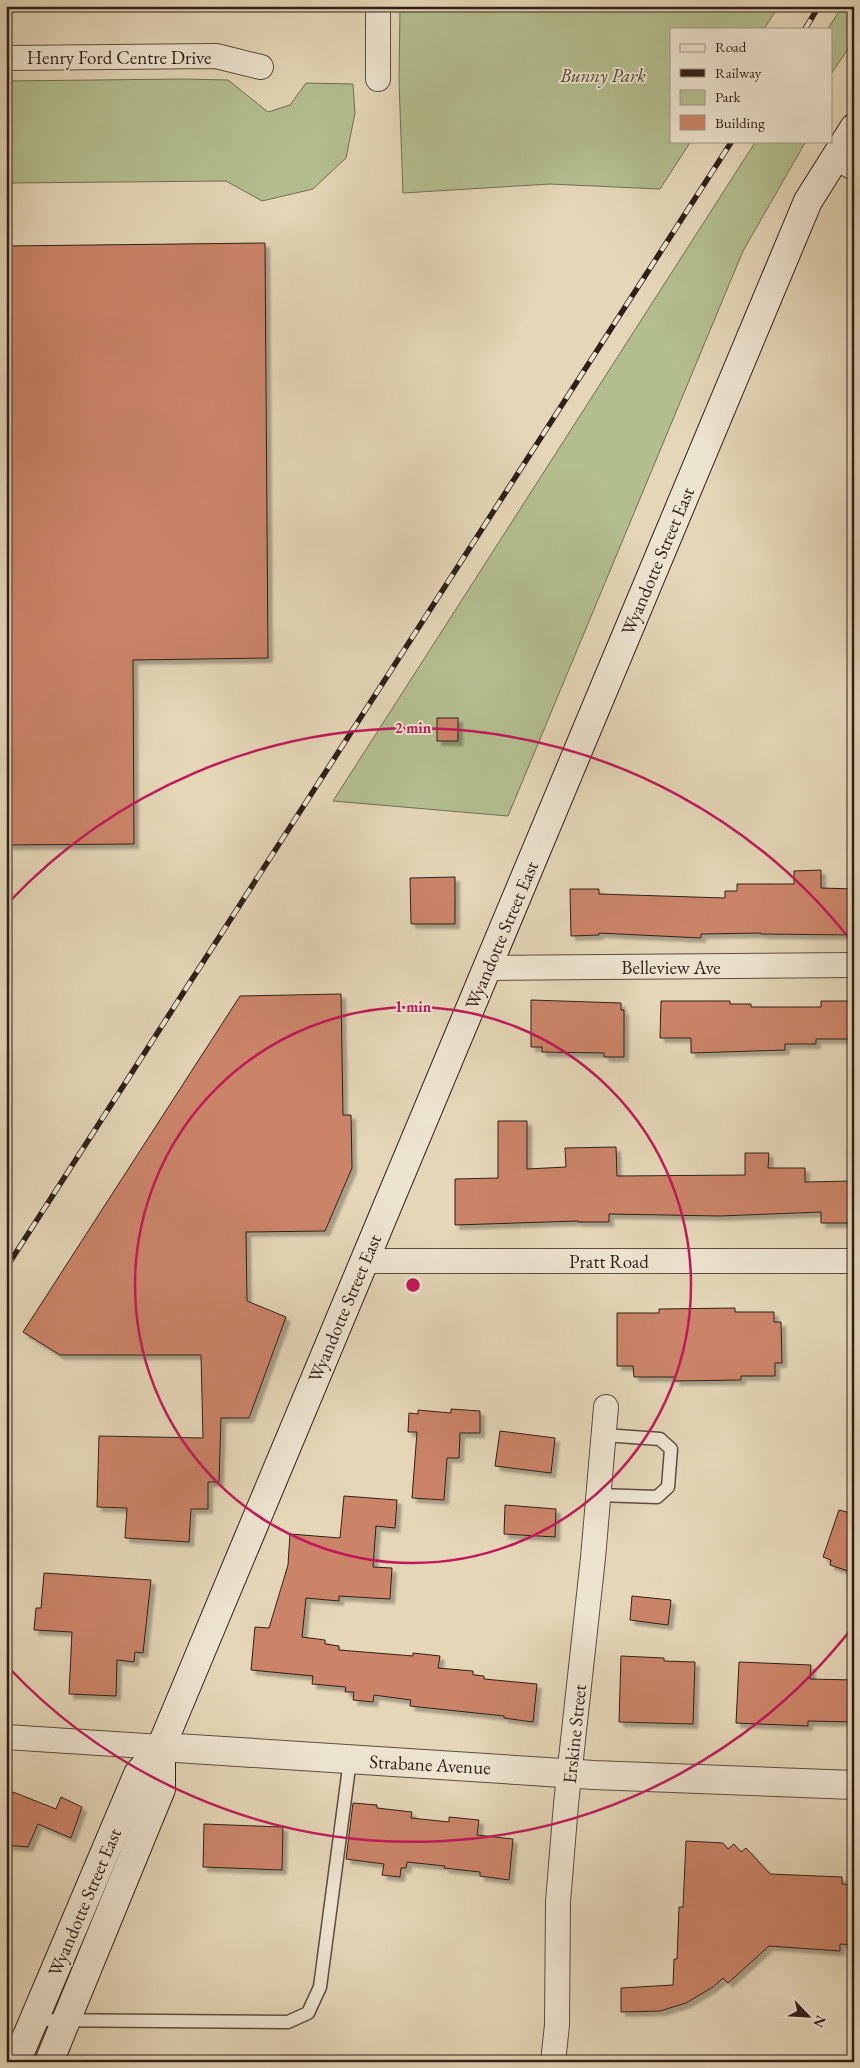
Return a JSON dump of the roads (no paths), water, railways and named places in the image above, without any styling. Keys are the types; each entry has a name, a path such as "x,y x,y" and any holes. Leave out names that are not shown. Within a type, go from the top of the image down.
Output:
{"main road":[{"name":"Wyandotte Street East","path":"16,2062 138,1774 161,1747 808,201 844,163 854,128"},
{"name":"Wyandotte Street East","path":"49,2062 161,1789 161,1747"},
{"name":"Strabane Avenue","path":"161,1747 571,1773 854,1785"}],"street":[{"path":"378,6 378,79"},
{"name":"Henry Ford Centre Drive","path":"6,58 216,56 261,67"},
{"name":"Belleview Ave","path":"488,968 854,965"},
{"name":"Pratt Road","path":"364,1261 854,1261"},
{"name":"Erskine Street","path":"553,2062 557,2025 558,1902 606,1407"},
{"name":"Strabane Avenue","path":"6,1737 161,1747"}],"lane":[{"path":"598,1495 656,1497 668,1487 671,1448 660,1439 604,1435"},
{"path":"34,2020 288,2022 308,2013 320,1987 350,1760"}],"railway":[{"path":"806,28 819,6"},
{"path":"6,1268 731,142"}],"park label":[{"name":"Bunny Park","path":"603,75"}]}
